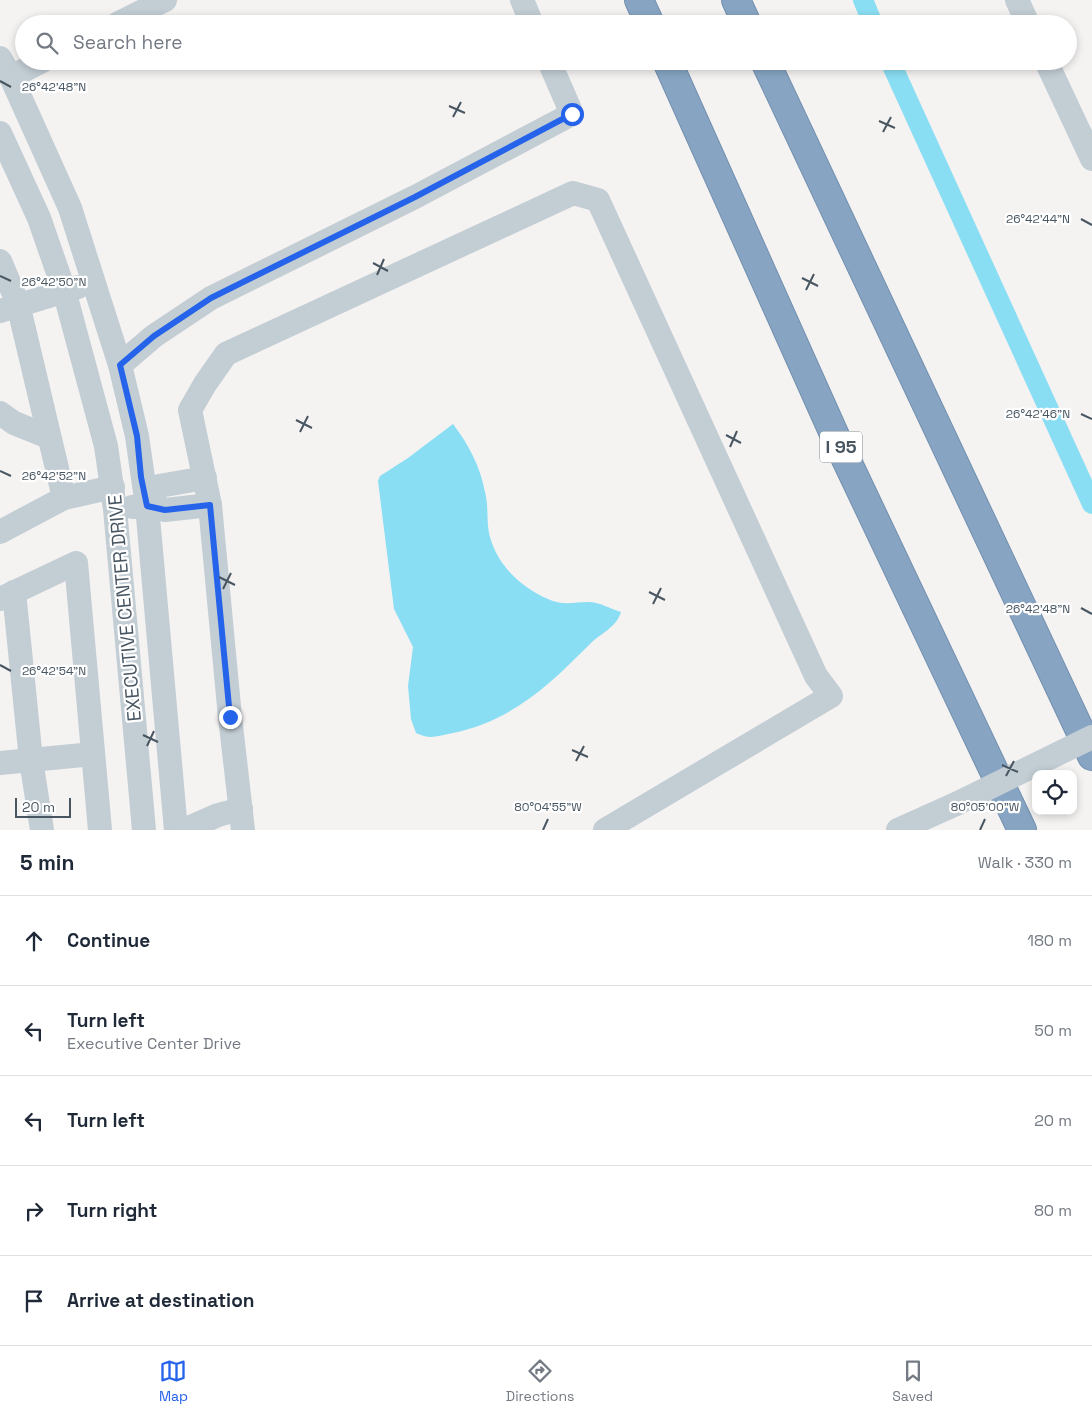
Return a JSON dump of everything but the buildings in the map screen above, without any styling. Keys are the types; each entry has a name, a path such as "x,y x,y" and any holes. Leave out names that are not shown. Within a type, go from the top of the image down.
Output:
{"highway":[{"path":"640,0 646,15"},
{"path":"736,0 743,15"},
{"name":"I 95","path":"671,70 835,436 1022,830"},
{"path":"769,70 1092,756"}],"street":[{"path":"135,15 165,0"},
{"path":"522,0 528,15"},
{"path":"1017,0 1024,15"},
{"name":"EXECUTIVE CENTER DRIVE","path":"5,68 70,208 120,365 137,436 141,477 147,506 176,830"},
{"path":"120,365 154,336 211,298 415,197 572,114 553,70"},
{"path":"1050,70 1092,159"},
{"name":"EXECUTIVE CENTER DRIVE","path":"0,133 39,218 64,290 97,411 114,498 144,830"},
{"path":"184,830 218,815 242,819 230,717 210,505 190,410 204,384 226,354 573,192 598,200 816,676 831,696 604,830"},
{"path":"0,261 9,308 49,437 64,498"},
{"path":"9,308 64,290 94,283"},
{"path":"0,413 14,423 49,437"},
{"path":"147,506 160,486 205,478"},
{"path":"0,532 64,498 114,498 165,510 210,505"},
{"path":"42,830 7,595 76,563 100,830"},
{"path":"898,830 956,804 1092,737"},
{"path":"0,763 93,754"}],"water":[{"path":"453,424 469,448 477,465 486,498 490,537 499,557 512,574 538,594 553,601 563,603 593,602 621,612 619,618 612,626 594,640 559,674 512,710 494,720 474,727 430,737 416,733 411,719 408,686 413,647 394,609 378,481 380,476 408,458"}],"waterway":[{"path":"863,0 869,15"},
{"path":"894,70 1092,504"}],"route":[{"path":"230,717 210,505 165,510 147,506 141,477 137,436 120,365 154,336 211,298 415,197 572,114"}]}
